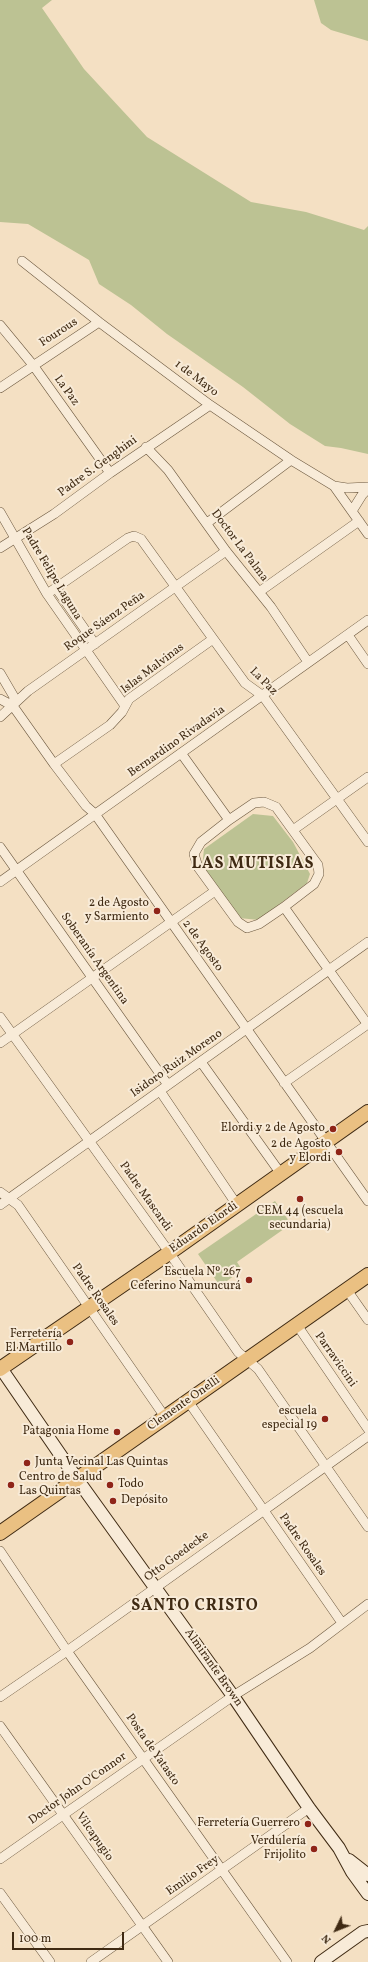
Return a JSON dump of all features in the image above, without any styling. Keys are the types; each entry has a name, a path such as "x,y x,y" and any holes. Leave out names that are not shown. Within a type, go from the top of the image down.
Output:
{"main road":[{"name":"Eduardo Elordi","path":"0,1368 169,1253 368,1112"},
{"name":"Clemente Onelli","path":"0,1533 368,1275"},
{"name":"Almirante Brown","path":"0,1368 77,1479 233,1696 309,1808 342,1852 354,1865 368,1875"},
{"name":"Almirante Brown","path":"342,1852 352,1872 368,1894"},
{"path":"321,1962 366,1929"}],"street":[{"name":"1 de Mayo","path":"22,261 99,322 210,405 292,460 334,486 347,488 368,488"},
{"name":"Fourous","path":"0,388 99,322"},
{"name":"La Paz","path":"0,325 33,365 110,473"},
{"name":"Padre S. Genghini","path":"0,548 54,514 146,447 210,405"},
{"name":"Doctor La Palma","path":"146,447 168,470 226,551 259,592 308,662"},
{"path":"207,523 292,460"},
{"path":"334,486 368,534"},
{"path":"352,511 362,494 368,488"},
{"name":"Padre Felipe Laguna","path":"0,512 47,594 85,651 125,706"},
{"path":"259,592 359,521"},
{"name":"La Paz","path":"56,588 128,538 134,536 141,539 246,683 263,696 338,798 368,842"},
{"name":"Roque Sáenz Peña","path":"0,717 28,691 226,551"},
{"path":"47,594 56,588"},
{"name":"Padre Felipe Laguna","path":"56,588 95,644"},
{"name":"Bernardino Rivadavia","path":"0,882 368,620"},
{"path":"348,635 368,664"},
{"name":"Islas Malvinas","path":"54,764 110,725 129,700 213,639"},
{"name":"2 de Agosto","path":"0,673 14,697 13,706"},
{"name":"2 de Agosto","path":"0,699 13,706 54,764 86,806 95,814 368,1201"},
{"path":"181,753 229,820"},
{"path":"293,830 368,777"},
{"path":"264,802 276,806 293,830 318,865 319,874 314,884 284,907 259,924 247,928 238,922 215,891 198,867 194,854 201,842 229,820 254,804 264,802"},
{"name":"Soberanía Argentina","path":"0,847 168,1085"},
{"path":"0,1043 215,891"},
{"path":"284,907 368,1025 284,1083"},
{"name":"Isidoro Ruiz Moreno","path":"0,1205 89,1140 248,1030 368,942"},
{"name":"Padre Mascardi","path":"0,1017 89,1140 238,1352 258,1369 324,1466 368,1527"},
{"path":"201,1062 281,1174"},
{"path":"160,1091 237,1205"},
{"path":"360,1190 368,1184"},
{"name":"Padre Rosales","path":"0,1192 18,1205 165,1417"},
{"path":"347,1290 368,1320"},
{"name":"Parraviccini","path":"296,1325 368,1429"},
{"name":"Padre Rosales","path":"188,1401 342,1623"},
{"name":"Otto Goedecke","path":"0,1697 67,1651 263,1509 368,1436"},
{"name":"Posta de Yatasto","path":"0,1551 67,1651 221,1871 287,1962"},
{"name":"Doctor John O'Connor","path":"0,1859 62,1814 233,1696 310,1648 368,1604"},
{"name":"Vilcapugio","path":"0,1726 168,1962"},
{"name":"Emilio Frey","path":"91,1962 309,1808"},
{"path":"0,1893 50,1962"}],"green space":[{"path":"0,0 52,0 42,8 84,69 147,137 251,202 306,212 364,230 368,226 368,454 325,446 290,424 243,387 167,334 131,305 99,284 89,260 28,224 0,222"},
{"path":"314,0 368,0 368,41 331,30 321,23"},
{"path":"253,814 273,816 293,842 310,874 307,883 259,920 239,918 202,868 204,849"},
{"path":"275,1201 291,1224 237,1262 242,1270 220,1286 198,1254"}],"place":[{"name":"2 de Agosto y Sarmiento","path":"157,911"},
{"name":"Elordi y 2 de Agosto","path":"333,1129"},
{"name":"2 de Agosto y Elordi","path":"339,1152"},
{"name":"CEM 44 (escuela secundaria)","path":"300,1199"},
{"name":"Escuela Nº 267 Ceferino Namuncurá","path":"249,1280"},
{"name":"Ferretería El Martillo","path":"70,1342"},
{"name":"escuela especial 19","path":"325,1419"},
{"name":"Patagonia Home","path":"117,1432"},
{"name":"Junta Vecinal Las Quintas","path":"27,1463"},
{"name":"Centro de Salud Las Quintas","path":"11,1485"},
{"name":"Todo","path":"110,1485"},
{"name":"Depósito","path":"113,1501"},
{"name":"Ferretería Guerrero","path":"308,1824"},
{"name":"Verdulería Frijolito","path":"314,1849"}],"district":[{"name":"LAS MUTISIAS","path":"253,865"},
{"name":"SANTO CRISTO","path":"195,1607"}]}
